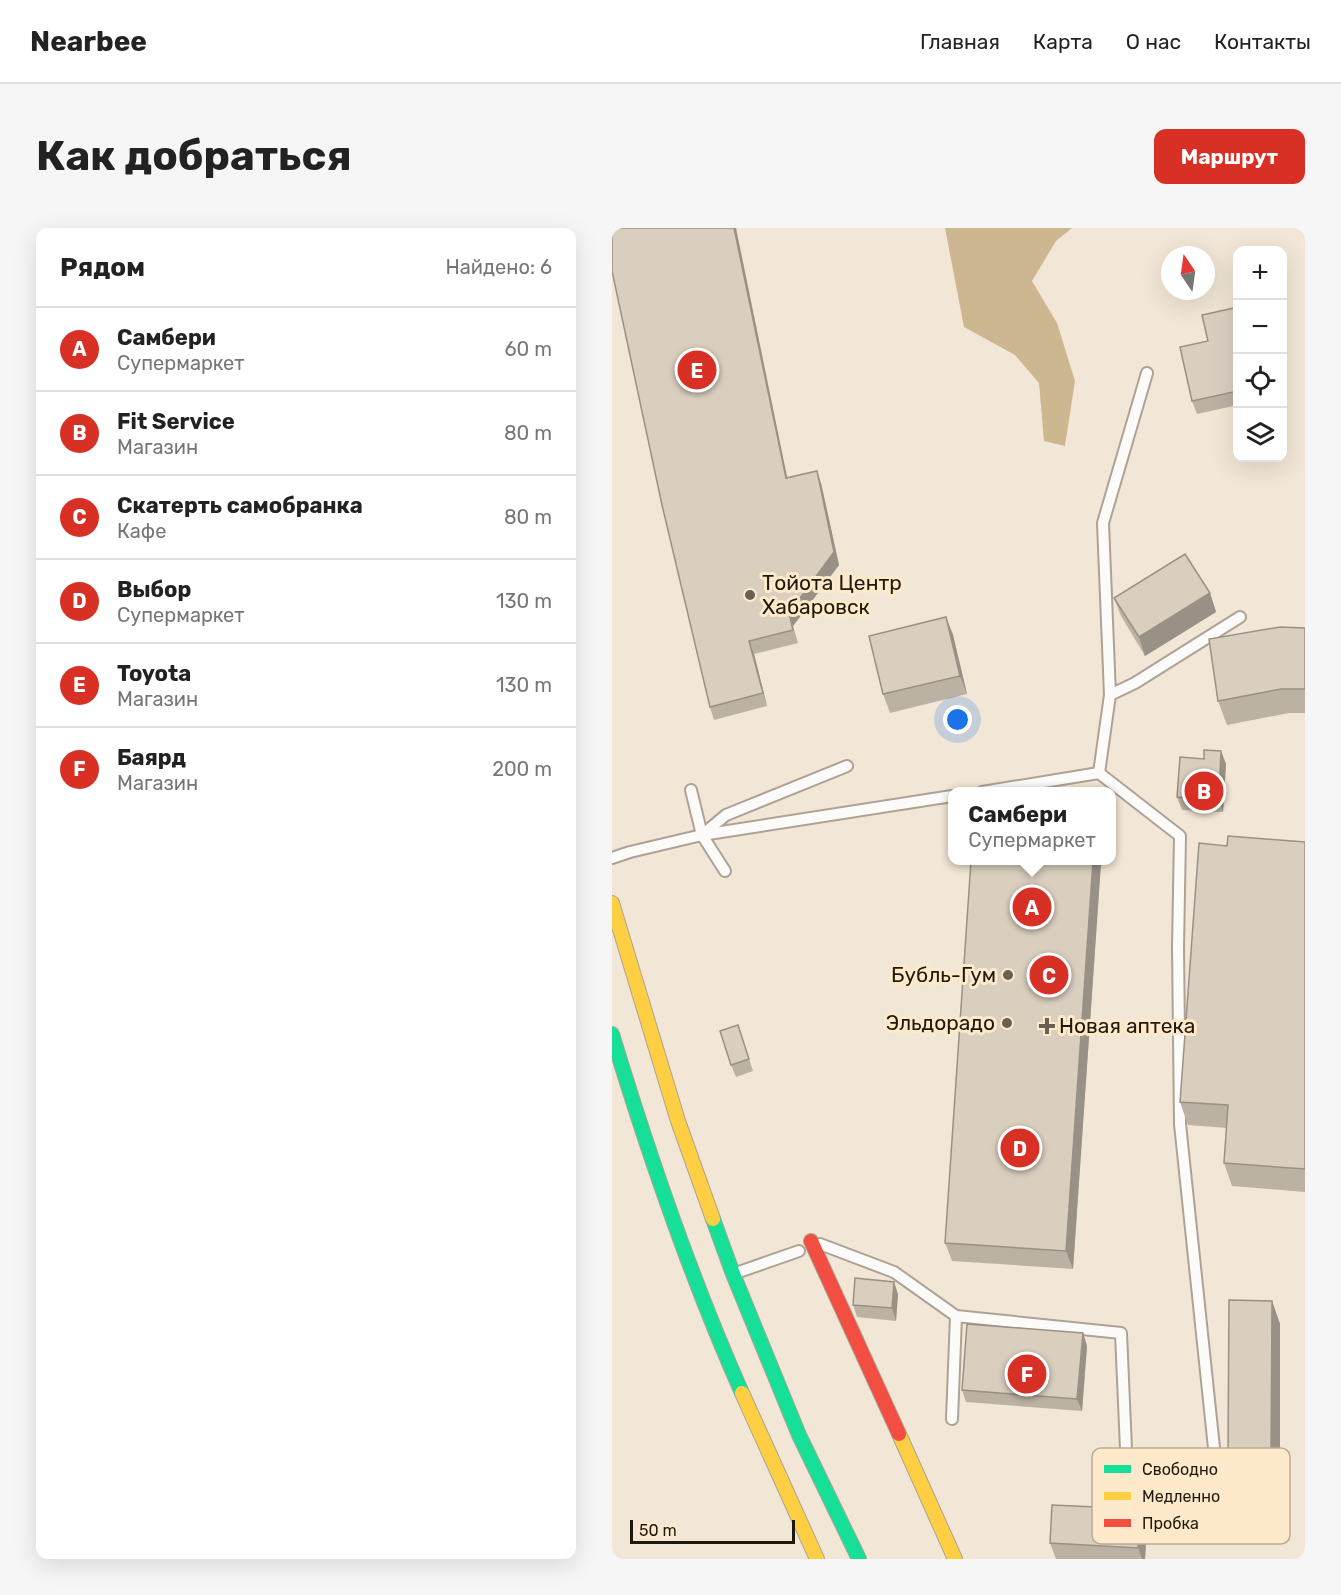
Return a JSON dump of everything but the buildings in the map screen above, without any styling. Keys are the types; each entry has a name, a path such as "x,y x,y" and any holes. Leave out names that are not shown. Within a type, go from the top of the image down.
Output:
{"main road":[{"path":"612,903 678,1121 733,1274 799,1435 859,1559"},
{"path":"612,1034 641,1129 715,1332 817,1559"},
{"path":"812,1241 955,1559"}],"lane":[{"path":"1099,773 1110,695 1103,523 1147,373"},
{"path":"1110,695 1136,683 1240,617"},
{"path":"702,835 726,815 847,766"},
{"path":"1013,787 1099,773 1180,836 1178,947 1180,1124 1214,1448"},
{"path":"691,790 702,835 725,871"},
{"path":"612,858 702,835 948,797"},
{"path":"812,1241 894,1272 956,1316 1121,1333 1126,1448"},
{"path":"733,1274 799,1251"},
{"path":"952,1419 956,1316"}],"shaded area":[{"path":"945,228 1072,228 1056,241 1032,281 1057,323 1075,381 1065,446 1044,441 1039,383 1015,355 964,327"}],"traffic: fast":[{"path":"612,1034 671,1215 742,1393"},
{"path":"713,1219 799,1435 859,1559"}],"traffic: slow":[{"path":"612,903 678,1121 713,1219"},
{"path":"742,1393 817,1559"},
{"path":"899,1434 955,1559"}],"traffic: jam":[{"path":"811,1241 899,1434"}],"place":[{"name":"Toyota","path":"697,370"},
{"name":"Тойота Центр Хабаровск","path":"750,595"},
{"name":"Fit Service","path":"1204,791"},
{"name":"Самбери","path":"1032,907"},
{"name":"Бубль-Гум","path":"1008,975"},
{"name":"Скатерть самобранка","path":"1049,975"},
{"name":"Эльдорадо","path":"1007,1023"},
{"name":"Новая аптека","path":"1047,1026"},
{"name":"Выбор","path":"1020,1148"},
{"name":"Баярд","path":"1027,1374"}]}
